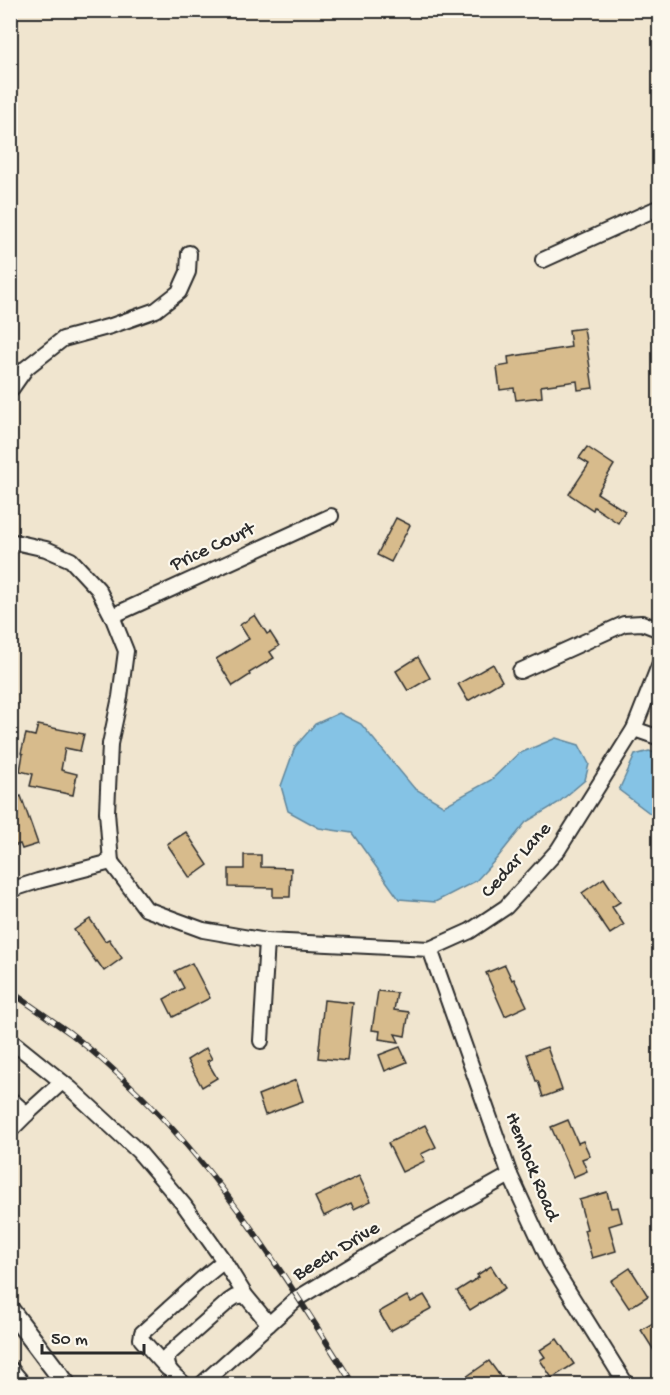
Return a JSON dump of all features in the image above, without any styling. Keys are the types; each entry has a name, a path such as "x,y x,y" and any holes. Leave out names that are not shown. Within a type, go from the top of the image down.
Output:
{"main road":[{"path":"10,1310 66,1384"},
{"path":"10,1371 21,1384"}],"street":[{"path":"543,260 660,207"},
{"path":"10,391 26,368 63,339 111,326 156,310 179,292 188,272 189,253"},
{"name":"Price Court","path":"112,616 331,516"},
{"path":"10,541 46,549 71,560 98,589 126,651 120,697 110,744 107,812 111,862 10,890"},
{"path":"520,671 624,624 642,623 660,630"},
{"name":"Cedar Lane","path":"111,862 146,909 203,930 267,941 430,949 470,931 506,908 558,850 634,729 660,663"},
{"path":"634,729 660,738"},
{"path":"261,1041 267,941"},
{"name":"Hemlock Road","path":"430,949 510,1175 550,1262 625,1384"},
{"path":"10,1040 62,1082 138,1151 184,1205 244,1295 269,1324"},
{"path":"10,1131 62,1082"},
{"path":"10,1099 27,1114"},
{"name":"Beech Drive","path":"202,1384 298,1298 402,1235 510,1175"},
{"path":"184,1384 141,1339 142,1333 224,1262"},
{"path":"167,1368 168,1355 229,1301 244,1295"}],"water":[{"path":"339,713 361,724 414,788 444,806 491,780 518,754 556,738 579,745 589,764 585,780 558,803 526,822 476,881 435,902 399,899 352,833 319,828 288,811 281,786 295,747 315,724"},
{"path":"649,751 659,754 659,820 619,790 635,755"}],"building":[{"path":"584,328 593,388 578,390 577,381 541,386 542,397 516,400 514,388 500,390 497,367 509,365 508,357 571,347 569,330"},
{"path":"587,447 614,465 597,493 625,511 618,523 569,494 589,464 579,458"},
{"path":"396,518 410,525 391,562 377,555"},
{"path":"255,615 267,634 270,632 279,646 270,652 274,658 233,686 216,659 249,639 240,625"},
{"path":"418,657 430,678 408,691 396,671"},
{"path":"493,664 502,681 468,701 458,684"},
{"path":"38,725 84,734 80,751 65,748 61,770 77,774 73,795 30,786 33,774 20,771 23,754 21,753 26,734 35,736"},
{"path":"21,796 38,844 22,849 20,844 10,847 10,800"},
{"path":"186,832 208,865 190,878 167,844"},
{"path":"244,855 261,855 261,867 291,868 290,897 273,897 273,888 229,887 229,869 244,869"},
{"path":"604,878 620,902 612,907 624,925 610,934 582,893"},
{"path":"90,919 105,941 109,939 122,958 104,971 74,930"},
{"path":"192,963 210,998 173,1017 164,999 184,988 175,971"},
{"path":"505,965 527,1006 505,1016 486,973"},
{"path":"378,991 397,993 394,1010 409,1012 405,1036 395,1034 399,1042 379,1039 380,1031 372,1030"},
{"path":"324,1000 353,1003 347,1061 318,1058"},
{"path":"400,1047 407,1062 385,1071 379,1055"},
{"path":"547,1047 562,1090 543,1097 527,1054"},
{"path":"206,1048 212,1059 207,1061 217,1078 202,1087 187,1060"},
{"path":"296,1080 303,1101 265,1115 258,1095"},
{"path":"568,1120 578,1143 583,1141 590,1156 582,1159 587,1171 573,1177 551,1127"},
{"path":"425,1125 436,1147 421,1154 425,1161 402,1172 388,1143"},
{"path":"359,1176 371,1201 354,1209 351,1203 324,1216 315,1197"},
{"path":"607,1192 611,1208 618,1207 622,1222 609,1226 616,1251 592,1258 579,1200"},
{"path":"491,1266 505,1288 470,1310 457,1291"},
{"path":"630,1268 648,1296 629,1308 611,1281"},
{"path":"424,1295 432,1308 390,1331 379,1312 407,1296 411,1302"},
{"path":"660,1319 660,1360 641,1330"},
{"path":"557,1339 574,1364 552,1378 540,1360 545,1357 540,1350"},
{"path":"489,1361 503,1380 496,1384 456,1384"}],"railway":[{"path":"10,991 70,1033 110,1066 178,1135 206,1168 258,1238 353,1384"}]}
